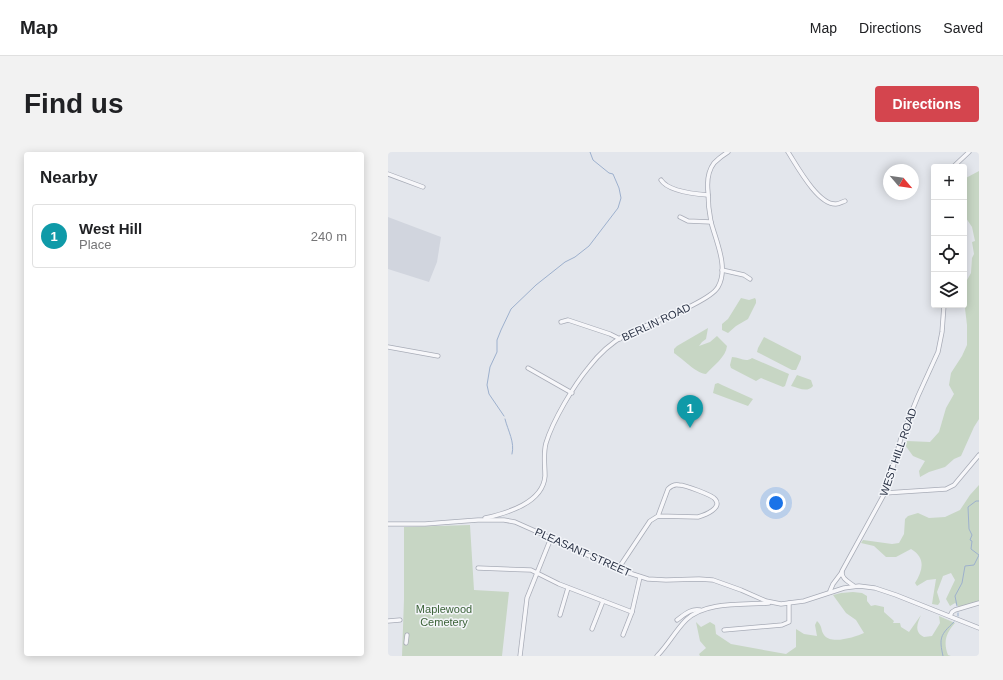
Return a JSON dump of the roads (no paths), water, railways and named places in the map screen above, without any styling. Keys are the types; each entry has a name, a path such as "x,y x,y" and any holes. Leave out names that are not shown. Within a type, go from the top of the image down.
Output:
{"street":[{"name":"BERLIN ROAD","path":"478,520 520,506 532,499 539,491 544,480 544,457 547,442 555,422 585,372 597,357 620,339 690,306 713,292 719,286 722,270 719,250 711,222 708,180 715,162 728,152"},
{"path":"788,152 820,197 835,204 845,201"},
{"path":"956,164 969,152"},
{"path":"388,174 423,187"},
{"path":"661,180 665,184 681,190 695,194 708,195"},
{"path":"680,216 688,221 711,222"},
{"path":"722,270 744,275 750,279"},
{"name":"WEST HILL ROAD","path":"830,592 833,584 842,571 885,493 901,438 938,352 942,332 944,308"},
{"path":"561,322 568,320 610,334 620,339"},
{"path":"388,347 438,356"},
{"path":"528,368 572,393"},
{"path":"885,493 946,489 954,484 979,455"},
{"path":"618,569 650,521 658,516 698,517 708,514 717,504 712,497 688,487 674,485 668,489 658,516"},
{"name":"PLEASANT STREET","path":"388,524 433,524 478,520 515,522 618,569 640,577 666,580 705,579 727,584 773,603 804,601 830,592 855,586 874,588 979,628"},
{"path":"520,656 527,598 551,538"},
{"path":"478,568 526,569 568,588 632,612"},
{"path":"842,571 844,578 855,586"},
{"path":"623,635 632,612 640,577"},
{"path":"560,615 568,588"},
{"path":"750,604 752,595"},
{"path":"592,629 603,601"},
{"path":"657,656 666,648 687,620 700,611 715,607 773,603"},
{"path":"724,630 782,625 789,622 789,603"},
{"path":"950,616 955,610 979,603"},
{"path":"677,620 695,609 700,611"},
{"path":"388,621 400,620"},
{"path":"406,643 407,636"}],"waterway":[{"path":"504,416 489,394 487,385 490,367 497,352 497,340 511,309 536,285 565,262 575,257 589,246 618,208 621,198 619,188 613,174 609,173 593,160 590,152"},
{"path":"505,419 513,445 512,454"},
{"path":"957,606 955,596 962,583 965,566 974,565 979,555 971,549 972,541 970,540 972,535 969,529 968,507 976,501 979,501"},
{"path":"943,656 941,645 942,637 946,630 954,622"}],"place":[{"name":"West Hill","path":"690,428"}],"park label":[{"name":"Maplewood Cemetery","path":"444,615"}]}
